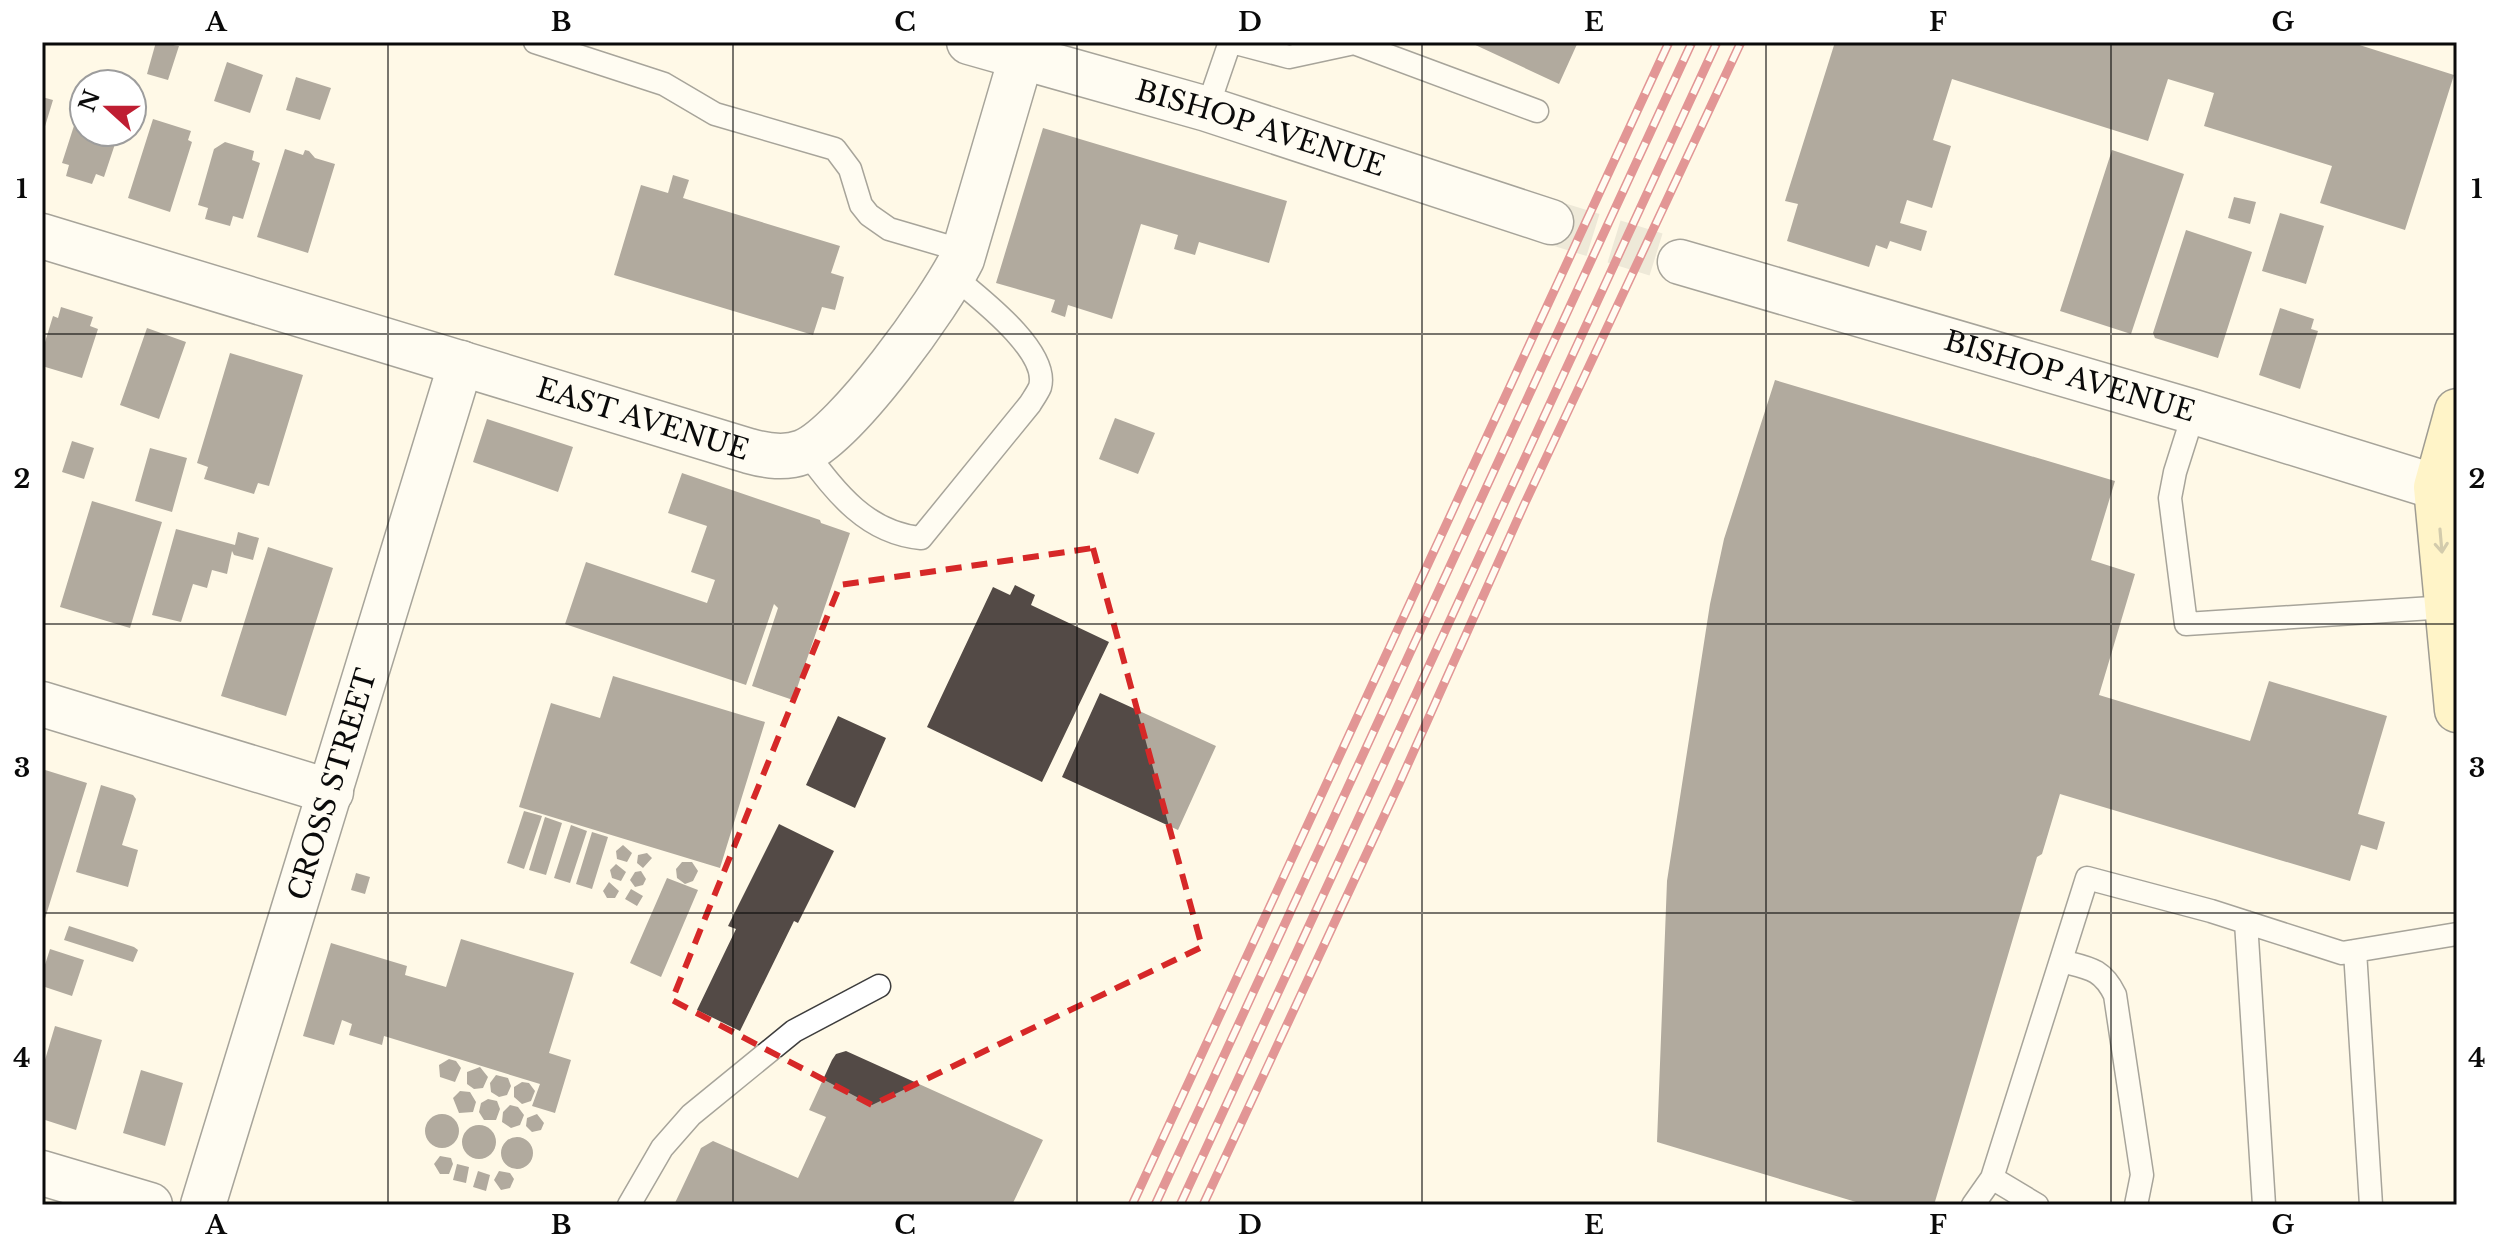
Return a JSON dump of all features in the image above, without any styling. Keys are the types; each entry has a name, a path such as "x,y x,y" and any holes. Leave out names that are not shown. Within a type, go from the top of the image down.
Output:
{"main road":[{"path":"2457,411 2446,491 2447,607 2457,710"}],"street":[{"name":"BISHOP AVENUE","path":"969,42 1207,109 1551,222"},
{"path":"805,451 843,420 898,356 959,264 1021,58"},
{"name":"EAST AVENUE","path":"42,236 749,451 778,456 805,451"},
{"name":"BISHOP AVENUE","path":"1680,262 2194,412 2446,491"},
{"name":"CROSS STREET","path":"203,1205 461,363"},
{"path":"42,704 331,792"},
{"path":"42,1173 150,1205"}],"lane":[{"path":"535,42 664,84 715,114 835,149 850,169 861,205 869,215 889,229 959,264 1027,343 1038,369 1041,386 1030,404 921,538 899,536 840,498 805,451"},
{"path":"1207,109 1231,42 1289,57 1354,43 1537,111"},
{"path":"2194,412 2170,498 2186,624 2447,607"},
{"path":"1973,1205 1992,1178 2087,878 2246,922 2342,953 2457,934"},
{"path":"2246,922 2264,1205"},
{"path":"2355,951 2371,1205"},
{"path":"2061,961 2094,970 2107,979 2115,995 2142,1175 2136,1205"},
{"path":"629,1205 662,1148 691,1115 794,1031 879,986"},
{"path":"1992,1178 2037,1205"}],"highlighted area":[{"path":"1093,548 1202,947 872,1105 672,1000 840,585"}],"building":[{"path":"156,42 179,46 168,80 148,74"},
{"path":"1469,42 1578,42 1559,84"},
{"path":"1835,42 2350,42 2454,75 2405,230 2320,203 2332,166 2204,126 2214,93 2168,79 2148,141 1952,79 1933,140 1951,146 1932,208 1907,200 1900,223 1927,231 1921,251 1890,241 1887,249 1876,245 1869,267 1787,241 1798,204 1785,201"},
{"path":"227,62 263,75 250,113 214,101"},
{"path":"296,77 331,88 320,120 286,110"},
{"path":"42,97 53,100 43,133 42,133"},
{"path":"153,119 191,131 188,140 192,142 170,212 128,198 144,148 148,148"},
{"path":"1043,128 1287,201 1269,263 1199,242 1195,255 1174,249 1178,235 1141,224 1112,319 1068,305 1065,317 1051,312 1055,300 996,283"},
{"path":"225,142 254,151 252,160 260,163 243,219 233,216 230,226 205,219 208,208 198,205 214,149"},
{"path":"68,144 68,148 114,148 104,177 96,174 92,184 66,176 69,165 62,163"},
{"path":"285,149 303,155 305,150 309,151 315,158 335,164 308,253 257,237"},
{"path":"2112,150 2184,174 2131,334 2060,311"},
{"path":"673,175 689,180 683,198 840,246 831,273 844,277 835,310 822,307 813,335 614,275 641,185 668,193"},
{"path":"2234,197 2256,202 2250,224 2228,218"},
{"path":"2280,213 2324,226 2306,284 2262,271"},
{"path":"2186,230 2252,252 2218,358 2155,338 2153,333"},
{"path":"61,307 93,317 90,326 98,329 82,378 42,366 42,352 53,316 58,318"},
{"path":"2280,308 2314,319 2311,329 2318,331 2300,389 2259,375"},
{"path":"147,328 186,342 159,419 120,405"},
{"path":"230,353 303,375 269,486 258,483 254,494 204,479 208,467 197,463"},
{"path":"1775,380 2115,481 2091,560 2135,574 2099,695 2250,741 2269,681 2387,716 2358,814 2385,822 2377,850 2361,845 2350,881 2060,794 2042,854 2037,857 1934,1205 1866,1205 1657,1142 1667,881 1710,604 1724,539"},
{"path":"1115,418 1155,433 1138,474 1099,459"},
{"path":"487,419 573,447 558,492 473,462"},
{"path":"72,441 94,448 84,479 62,472"},
{"path":"150,448 187,458 172,512 135,501"},
{"path":"682,473 850,533 793,700 752,686 778,608 774,604 746,685 565,624 586,562 707,603 715,580 691,572 707,526 668,513"},
{"path":"92,501 162,522 130,628 60,607"},
{"path":"176,529 235,545 238,532 259,538 253,560 234,555 232,551 227,574 212,570 207,588 193,584 181,622 152,615"},
{"path":"268,547 333,568 286,716 221,696"},
{"path":"1015,585 1035,595 1031,605 1109,642 1042,782 927,727 993,587 1010,595"},
{"path":"613,676 765,722 720,868 519,807 551,703 600,718"},
{"path":"1100,693 1216,746 1178,830 1062,777"},
{"path":"838,716 886,738 855,808 806,785"},
{"path":"42,769 87,783 43,925 42,925"},
{"path":"101,785 133,795 136,799 122,845 138,850 128,887 76,872"},
{"path":"524,811 542,816 524,869 507,863"},
{"path":"545,817 562,823 546,875 529,870"},
{"path":"779,824 834,851 798,923 794,921 740,1031 697,1010 736,929 728,926"},
{"path":"571,825 587,831 570,883 554,878"},
{"path":"592,832 608,837 592,889 576,884"},
{"path":"623,845 632,853 627,862 617,859 616,851"},
{"path":"647,853 652,858 643,868 637,863 638,855"},
{"path":"682,862 692,862 698,871 693,881 685,884 677,878 676,869"},
{"path":"616,864 626,872 621,881 612,878 610,870"},
{"path":"641,871 646,879 643,885 635,887 630,880 635,872"},
{"path":"356,873 370,877 365,894 351,890"},
{"path":"667,878 698,890 661,977 630,963"},
{"path":"609,882 619,891 615,898 607,898 603,891"},
{"path":"631,889 643,896 637,906 625,899"},
{"path":"69,926 134,947 138,950 133,962 64,940"},
{"path":"461,939 574,973 549,1053 571,1060 555,1113 532,1106 540,1084 384,1036 382,1045 349,1035 352,1024 342,1020 334,1045 303,1036 331,943 407,966 405,975 446,987"},
{"path":"50,949 84,960 72,996 42,986 42,974"},
{"path":"55,1026 102,1040 76,1130 42,1119 42,1070"},
{"path":"846,1051 1043,1140 1012,1205 674,1205 701,1148 713,1141 798,1178 826,1117 809,1110 832,1060 836,1054"},
{"path":"449,1059 456,1061 461,1068 455,1082 440,1077 439,1065"},
{"path":"480,1067 488,1077 483,1088 474,1089 467,1084 467,1072"},
{"path":"141,1070 183,1083 165,1146 123,1133"},
{"path":"496,1075 508,1078 511,1086 507,1095 499,1097 491,1092 490,1083"},
{"path":"522,1082 529,1083 535,1091 531,1101 522,1104 514,1097 514,1087"},
{"path":"460,1091 470,1092 476,1102 473,1112 459,1113 453,1098"},
{"path":"488,1099 497,1101 500,1109 496,1120 484,1120 479,1112 481,1103"},
{"path":"510,1105 518,1107 524,1115 520,1125 511,1128 502,1122 503,1112"},
{"path":"442,1114 454,1119 459,1131 454,1143 442,1148 430,1143 425,1131 430,1119"},
{"path":"537,1114 544,1123 541,1130 532,1132 526,1126 527,1118"},
{"path":"479,1125 491,1130 496,1142 491,1154 479,1159 467,1154 462,1142 467,1130"},
{"path":"517,1137 529,1141 533,1153 529,1165 517,1169 505,1165 501,1153 505,1141"},
{"path":"440,1156 451,1158 453,1164 449,1174 440,1174 434,1164"},
{"path":"457,1164 469,1167 466,1183 453,1180"},
{"path":"478,1171 490,1175 486,1191 473,1187"},
{"path":"499,1171 510,1173 514,1179 510,1188 501,1190 494,1180"}],"tunnel":[{"path":"1551,222 1680,262"}],"railway":[{"path":"1132,1205 1669,42"},
{"path":"1155,1205 1692,42"},
{"path":"1180,1205 1717,42"},
{"path":"1203,1205 1399,784 1524,505 1741,42"}]}
